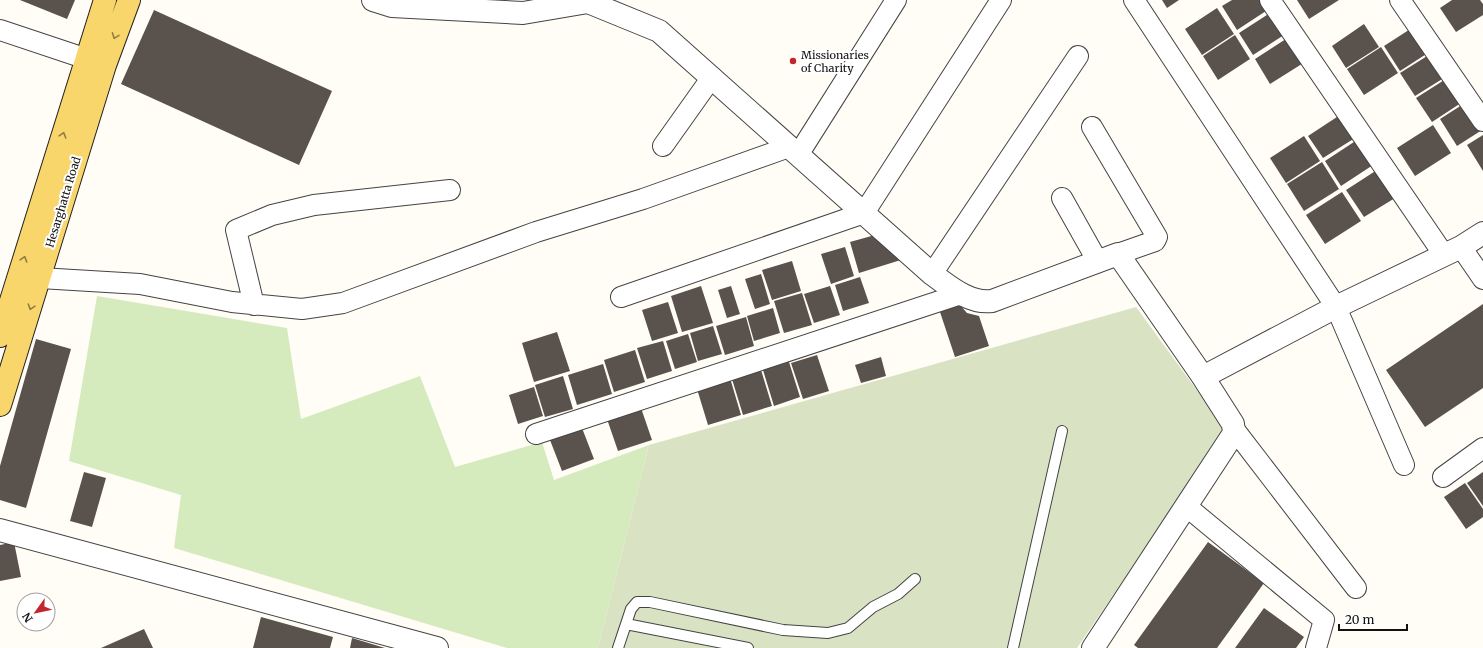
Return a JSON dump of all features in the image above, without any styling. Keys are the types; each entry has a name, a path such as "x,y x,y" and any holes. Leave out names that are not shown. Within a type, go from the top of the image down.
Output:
{"main road":[{"name":"Hesarghatta Road","path":"0,405 7,328 105,0"},
{"name":"Hesarghatta Road","path":"7,328 40,278 105,65 129,0"}],"street":[{"path":"373,0 392,6 523,13 588,2 659,31 932,274 961,294 978,301 992,301 1155,241 1157,238 1092,127"},
{"path":"40,278 140,284 254,304 302,309 343,303 536,232 794,151 896,0"},
{"path":"621,297 864,213 1001,0"},
{"path":"1134,0 1336,307 1404,465"},
{"path":"1270,0 1452,251 1483,279"},
{"path":"1400,0 1483,120"},
{"path":"0,30 87,59"},
{"path":"932,274 1078,56"},
{"path":"663,146 712,78"},
{"path":"254,304 236,230 272,215 314,205 450,190"},
{"path":"1062,198 1202,377 1234,428 1356,588"},
{"path":"1202,377 1336,307 1452,251 1483,233"},
{"path":"536,434 961,294"},
{"path":"1095,647 1234,433 1234,428"},
{"path":"1442,477 1483,448"},
{"path":"1186,506 1324,620 1316,648"},
{"path":"0,530 437,648"}],"lane":[{"path":"1013,648 1062,431"},
{"path":"618,648 631,609 637,602 650,602 783,630 828,633 848,628 873,607 898,594 916,579"},
{"path":"626,624 748,648"}],"green space":[{"path":"97,296 287,328 301,419 420,376 455,467 542,442 554,480 649,445 598,648 507,648 174,548 181,495 69,461"},
{"path":"1136,307 1226,430 1077,648 598,648 649,445"}],"building":[{"path":"20,0 75,0 67,19"},
{"path":"1162,0 1179,0 1167,8"},
{"path":"1232,0 1259,0 1266,11 1237,30 1222,6"},
{"path":"1297,0 1339,0 1309,19"},
{"path":"1452,0 1480,0 1483,4 1483,15 1456,32 1440,8"},
{"path":"1217,8 1234,34 1202,55 1185,29"},
{"path":"154,10 332,91 299,165 121,84"},
{"path":"1270,13 1284,35 1253,55 1239,33"},
{"path":"1364,24 1379,47 1346,68 1332,46"},
{"path":"1415,26 1431,51 1400,71 1384,46"},
{"path":"1235,35 1250,59 1218,80 1203,56"},
{"path":"1289,37 1305,62 1270,84 1255,59"},
{"path":"1381,47 1398,73 1364,95 1347,69"},
{"path":"1432,53 1447,76 1415,96 1400,73"},
{"path":"1449,77 1464,101 1432,122 1416,98"},
{"path":"1465,103 1482,130 1457,146 1440,119"},
{"path":"1340,115 1355,138 1323,158 1308,136"},
{"path":"1433,125 1451,153 1415,176 1397,148"},
{"path":"1483,135 1483,171 1467,145"},
{"path":"1304,136 1320,161 1286,183 1270,158"},
{"path":"1357,140 1373,165 1341,186 1325,161"},
{"path":"1322,162 1339,189 1304,211 1287,184"},
{"path":"1377,170 1395,198 1364,217 1346,190"},
{"path":"1342,192 1361,221 1325,244 1306,215"},
{"path":"875,235 904,259 859,273 850,242"},
{"path":"845,247 854,276 831,284 821,254"},
{"path":"792,261 801,291 772,300 762,270"},
{"path":"761,274 770,304 755,309 745,279"},
{"path":"860,277 869,303 843,311 835,285"},
{"path":"701,286 713,323 682,332 671,296"},
{"path":"731,286 740,314 727,318 718,290"},
{"path":"830,286 840,315 814,323 804,294"},
{"path":"802,293 812,325 784,333 774,301"},
{"path":"668,302 678,333 652,341 642,310"},
{"path":"1483,304 1483,388 1425,427 1386,370"},
{"path":"960,305 967,313 979,316 989,346 955,357 940,312"},
{"path":"773,308 780,333 754,341 747,316"},
{"path":"746,317 754,346 725,355 716,326"},
{"path":"713,326 722,354 698,361 690,333"},
{"path":"557,332 570,371 534,382 522,343"},
{"path":"688,334 697,362 675,369 666,341"},
{"path":"36,339 71,349 26,508 0,500 0,466"},
{"path":"663,341 672,371 647,379 637,348"},
{"path":"635,350 645,382 614,392 604,360"},
{"path":"817,355 829,391 803,399 791,363"},
{"path":"881,357 886,376 861,383 855,365"},
{"path":"789,362 800,397 774,406 763,370"},
{"path":"603,364 612,394 577,405 568,375"},
{"path":"761,370 772,406 743,415 732,379"},
{"path":"563,376 573,409 545,417 535,385"},
{"path":"730,378 741,415 708,425 697,389"},
{"path":"534,387 543,416 518,424 509,395"},
{"path":"641,408 652,440 618,451 607,419"},
{"path":"582,428 594,459 562,471 550,440"},
{"path":"84,472 106,478 92,527 70,521"},
{"path":"1483,472 1483,506 1467,483"},
{"path":"1465,483 1483,509 1483,517 1466,529 1444,497"},
{"path":"14,542 21,577 0,581 0,545"},
{"path":"1208,542 1264,583 1217,648 1138,648 1134,645"},
{"path":"1264,608 1304,637 1296,648 1235,648"},
{"path":"261,617 333,637 330,648 253,648"},
{"path":"144,629 153,648 101,648"},
{"path":"352,638 385,648 350,648"}],"place":[{"name":"Missionaries of Charity","path":"793,61"}]}
